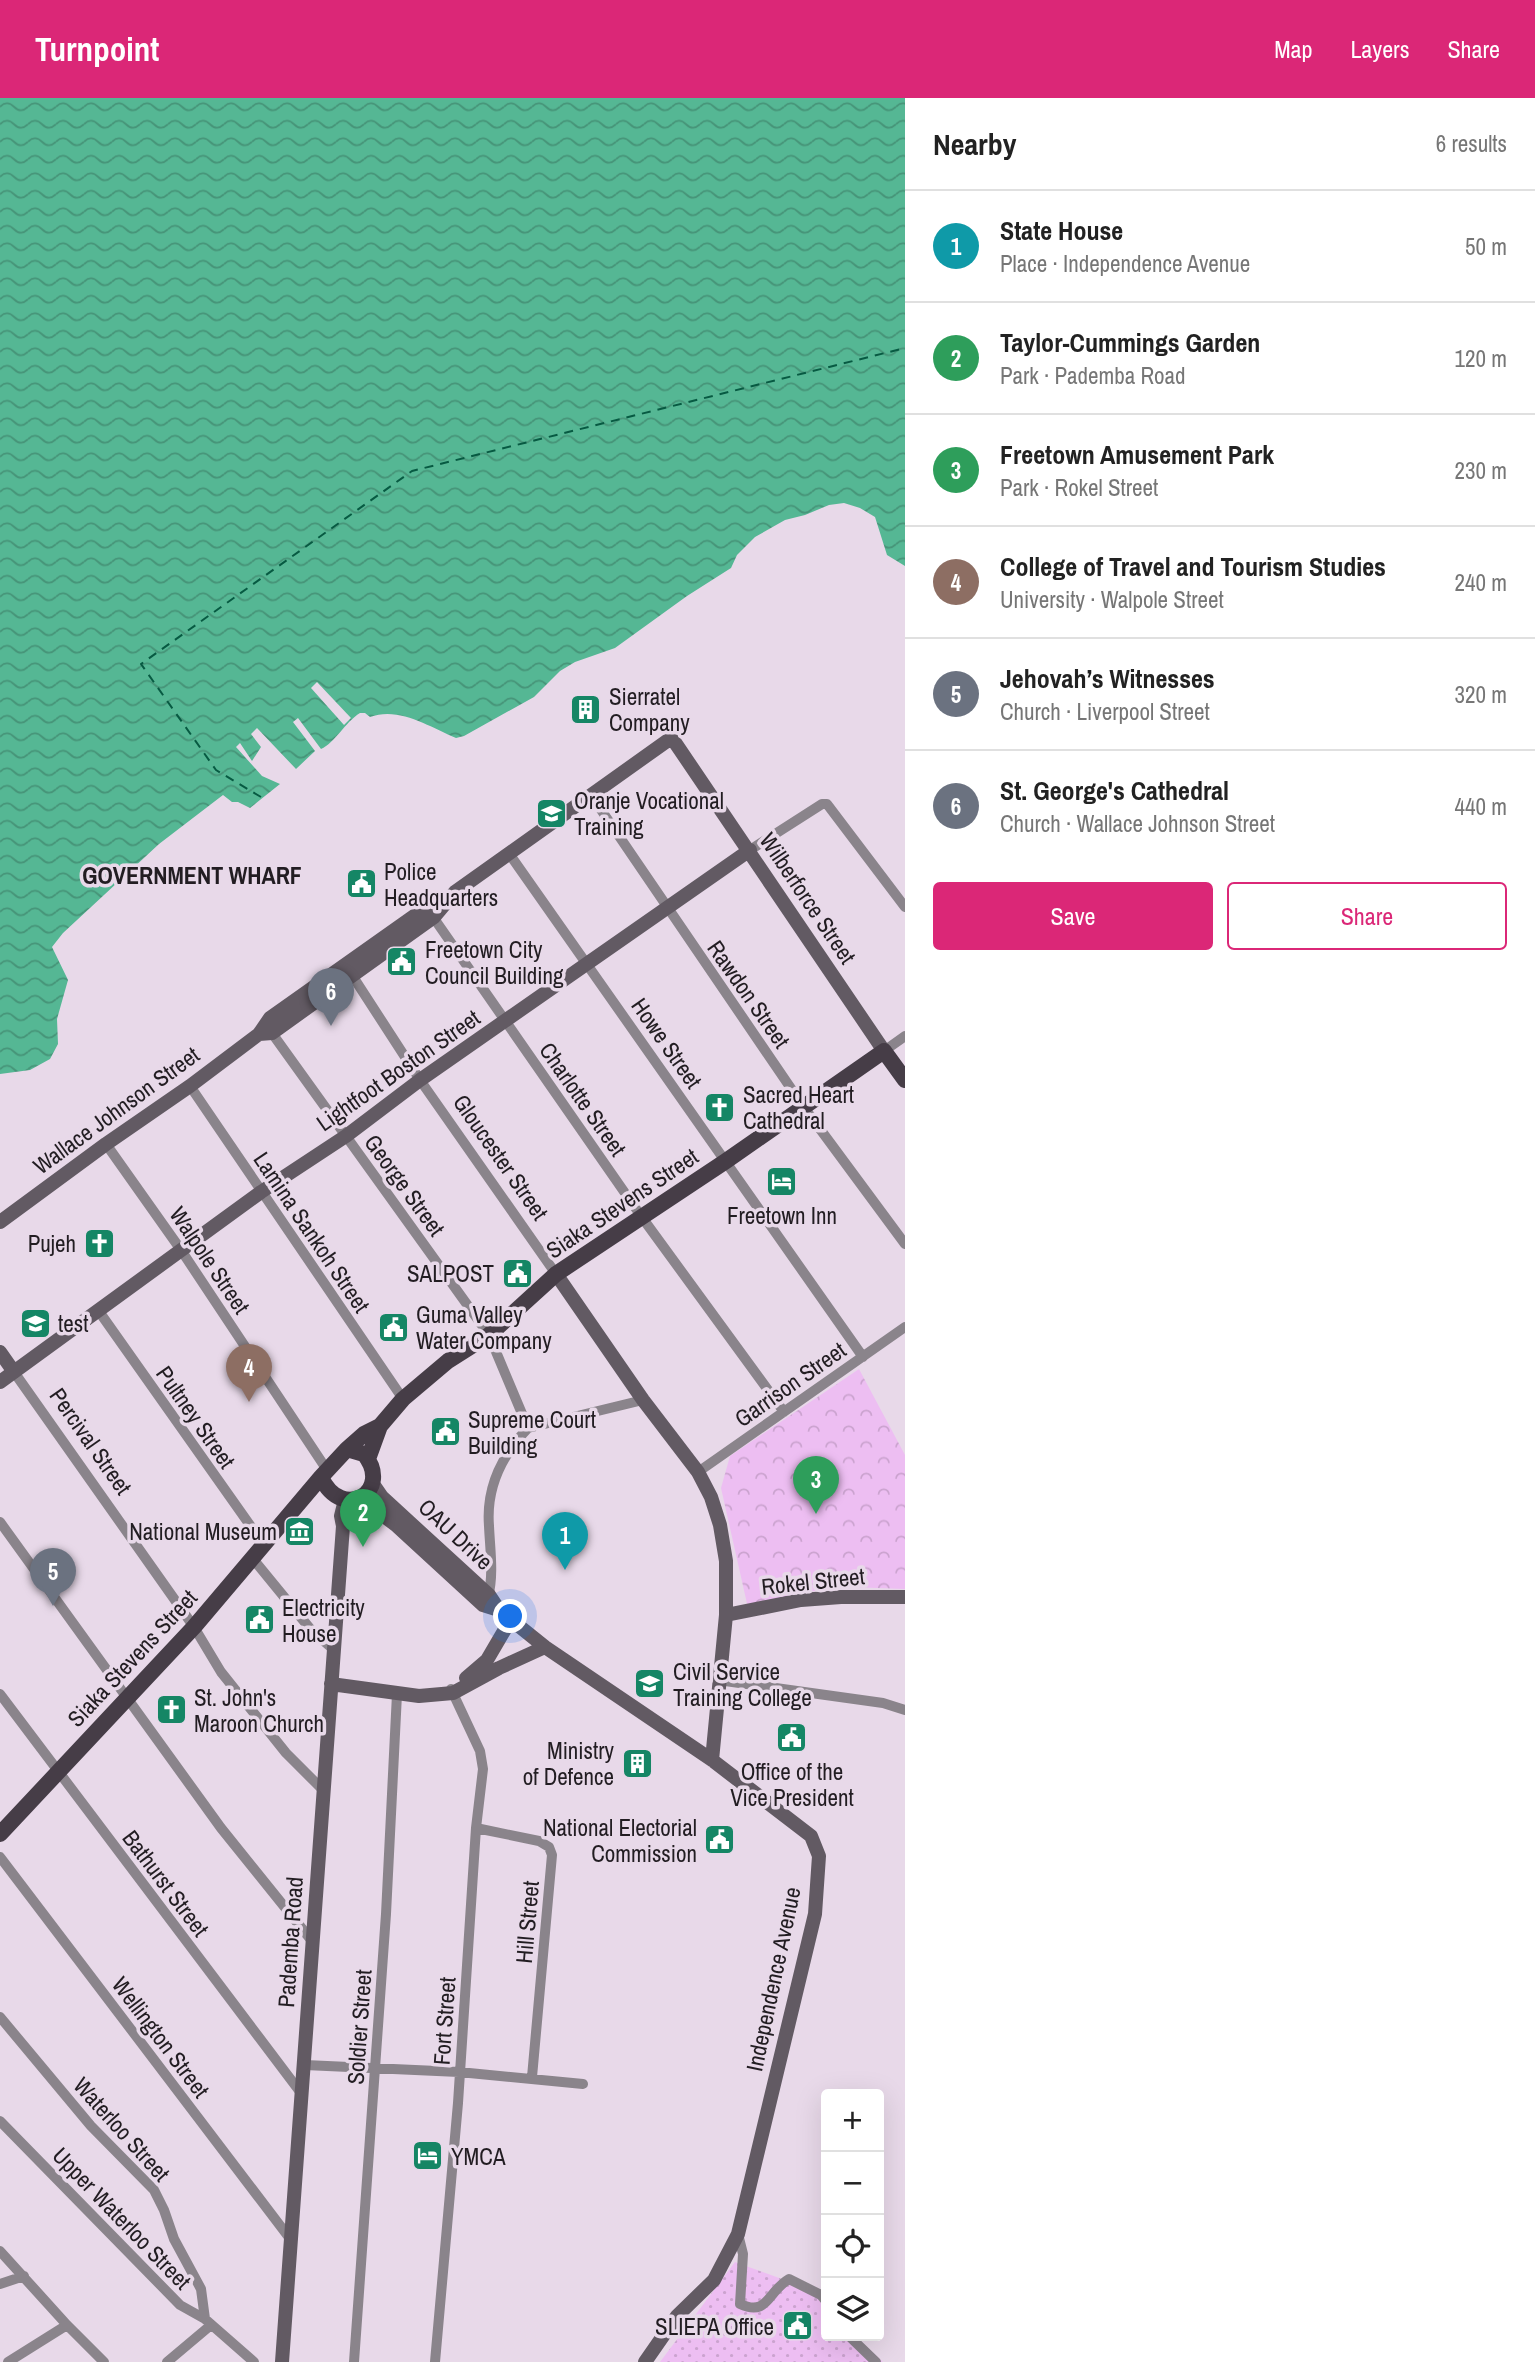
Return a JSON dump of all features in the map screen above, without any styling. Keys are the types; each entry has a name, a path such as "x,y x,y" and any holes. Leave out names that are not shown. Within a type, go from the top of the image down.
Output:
{"main road":[{"name":"Wilberforce Street","path":"884,1051 905,1080"},
{"name":"Siaka Stevens Street","path":"368,1459 380,1426 403,1399 448,1361 489,1335 556,1274 726,1161 884,1051"},
{"name":"Siaka Stevens Street","path":"347,1448 364,1434 380,1426"},
{"path":"293,1509 366,1494 373,1484 374,1475 368,1459 357,1450 347,1448 324,1474 343,1498"},
{"name":"Siaka Stevens Street","path":"0,1834 194,1627 324,1474"}],"street":[{"name":"Wallace Johnson Street","path":"0,1222 434,911 454,892 510,855 667,741 674,741"},
{"name":"Wilberforce Street","path":"674,741 884,1051"},
{"name":"Rawdon Street","path":"591,795 803,1106 905,1244"},
{"name":"Lightfoot Boston Street","path":"0,1382 261,1192 346,1136 420,1080 750,850 822,804 827,804 905,907"},
{"name":"Howe Street","path":"510,855 863,1357"},
{"name":"Charlotte Street","path":"434,911 506,1022 641,1216 784,1412"},
{"name":"Gloucester Street","path":"349,971 420,1080 643,1400 698,1472 712,1497 726,1561 726,1615 712,1759"},
{"name":"George Street","path":"265,1030 346,1136 489,1335 528,1427"},
{"name":"Siaka Stevens Street","path":"884,1051 905,1036"},
{"name":"Lamina Sankoh Street","path":"190,1086 403,1399"},
{"name":"Walpole Street","path":"106,1144 181,1250 324,1474"},
{"name":"Pultney Street","path":"98,1310 264,1545"},
{"name":"Garrison Street","path":"698,1472 905,1327"},
{"name":"Percival Street","path":"0,1352 194,1627 221,1672 255,1717 323,1790"},
{"path":"486,1600 491,1562 489,1502 492,1486 508,1452 528,1427 643,1400"},
{"name":"OAU Drive","path":"373,1484 486,1600"},
{"name":"OAU Drive","path":"343,1498 397,1526 505,1614"},
{"name":"Pademba Road","path":"282,2362 343,1526 333,1514 343,1498"},
{"path":"0,1522 220,1828 312,1941"},
{"path":"253,1559 312,1631 333,1649"},
{"name":"Rokel Street","path":"726,1615 801,1600 905,1597"},
{"path":"450,1692 487,1660 505,1614"},
{"name":"Independence Avenue","path":"505,1614 545,1647 712,1759 811,1836 819,1856 815,1914 738,2234 743,2255 740,2304 751,2309 762,2306 789,2279 821,2295"},
{"path":"331,1684 429,1697 450,1692 545,1647"},
{"path":"719,1680 883,1703 905,1710"},
{"name":"Fort Street","path":"435,2362 476,1828 483,1769 482,1759 450,1692"},
{"name":"Bathurst Street","path":"0,1694 303,2095"},
{"name":"Soldier Street","path":"354,2362 395,1768 397,1694"},
{"name":"Hill Street","path":"476,1828 539,1841 549,1847 552,1855 532,2077"},
{"name":"Wellington Street","path":"0,1857 291,2240"},
{"name":"Waterloo Street","path":"0,2017 91,2126 154,2190 174,2239 201,2289 208,2322"},
{"path":"305,2065 459,2072 583,2084"},
{"name":"Upper Waterloo Street","path":"0,2121 180,2305 208,2322 254,2362"},
{"path":"645,2362 677,2316 714,2280 738,2234"},
{"path":"0,2250 104,2362"},
{"path":"0,2284 24,2276"},
{"path":"167,2362 208,2322"},
{"path":"8,2362 67,2325"},
{"path":"854,2341 876,2362"}],"green space":[{"path":"859,1369 905,1455 905,1589 849,1587 818,1590 748,1608 721,1488 730,1456"},
{"path":"735,2262 821,2293 821,2341 860,2341 883,2362 660,2362"}],"water":[{"path":"0,98 905,98 905,566 887,555 875,517 844,503 829,505 785,520 755,537 737,555 731,568 615,648 575,662 560,671 534,697 464,736 456,738 403,716 381,714 370,717 360,713 321,749 298,718 293,722 315,751 296,769 257,728 251,734 261,747 252,761 240,743 236,747 262,776 280,784 250,808 232,802 223,795 159,844 63,933 52,947 68,980 57,1019 58,1044 50,1059 30,1070 0,1074"}],"pier":[{"path":"317,682 351,718 344,725 311,688"}],"ferry route":[{"path":"261,797 216,770 141,664 412,471 905,348"}],"place":[{"name":"Sierratel Company","path":"586,709"},
{"name":"Oranje Vocational Training","path":"551,813"},
{"name":"Police Headquarters","path":"361,884"},
{"name":"Freetown City Council Building","path":"402,962"},
{"name":"St. George's Cathedral","path":"331,1026"},
{"name":"Sacred Heart Cathedral","path":"720,1107"},
{"name":"Freetown Inn","path":"782,1181"},
{"name":"Pujeh","path":"99,1243"},
{"name":"SALPOST","path":"517,1273"},
{"name":"test","path":"35,1323"},
{"name":"Guma Valley Water Company","path":"393,1327"},
{"name":"College of Travel and Tourism Studies","path":"249,1402"},
{"name":"Supreme Court Building","path":"445,1432"},
{"name":"Freetown Amusement Park","path":"816,1514"},
{"name":"National Museum","path":"300,1531"},
{"name":"Taylor-Cummings Garden","path":"363,1547"},
{"name":"State House","path":"565,1570"},
{"name":"Jehovah’s Witnesses","path":"53,1606"},
{"name":"Electricity House","path":"259,1620"},
{"name":"Civil Service Training College","path":"650,1684"},
{"name":"St. John's Maroon Church","path":"171,1710"},
{"name":"Office of the Vice President","path":"792,1737"},
{"name":"Ministry of Defence","path":"637,1763"},
{"name":"National Electorial Commission","path":"720,1840"},
{"name":"YMCA","path":"428,2156"},
{"name":"SLIEPA Office","path":"797,2326"}],"district":[{"name":"GOVERNMENT WHARF","path":"192,875"}]}
